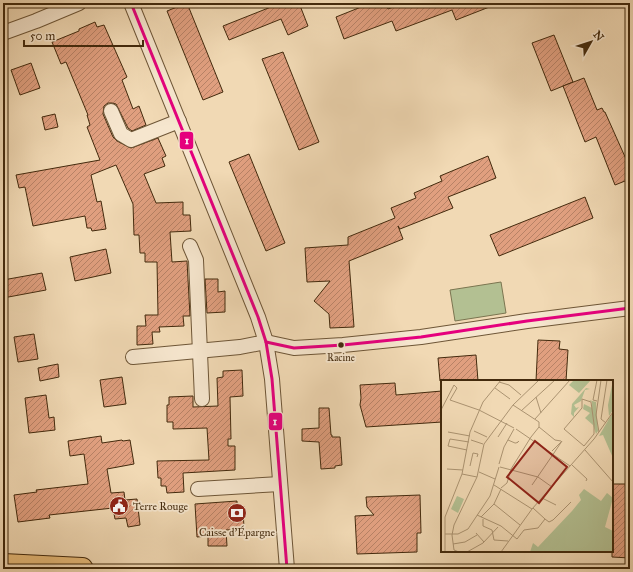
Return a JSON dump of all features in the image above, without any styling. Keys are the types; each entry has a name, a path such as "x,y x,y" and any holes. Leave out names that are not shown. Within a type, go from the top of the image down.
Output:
{"main road":[{"path":"3,565 82,569"}],"street":[{"path":"3,34 36,22 79,3"},
{"path":"131,3 258,317 266,342 272,379 287,569"},
{"path":"111,111 121,134 131,140 179,121"},
{"path":"190,246 196,260 202,399"},
{"path":"133,357 240,347 266,342 294,348 343,345 416,337 630,308"},
{"path":"198,489 280,484"}],"green space":[{"path":"501,282 506,313 455,321 450,290"}],"building":[{"path":"187,3 223,92 203,100 167,11"},
{"path":"281,3 299,3 308,26 288,35 281,19 229,40 223,26"},
{"path":"360,3 385,3 388,9 404,3 497,4 456,20 452,10 396,31 392,21 344,39 336,17 361,7"},
{"path":"95,22 97,27 104,25 127,77 122,80 133,109 139,106 146,125 132,131 128,128 116,104 108,103 104,106 103,114 113,137 117,141 131,148 158,138 166,156 162,158 165,166 144,174 156,203 183,202 183,215 190,215 191,231 170,232 172,262 187,261 190,316 183,316 184,326 159,327 160,332 152,332 153,344 137,345 137,326 146,326 145,315 158,315 157,262 145,262 145,253 140,253 139,235 134,235 133,204 116,165 91,175 97,202 101,201 106,229 92,231 91,228 87,228 85,216 33,226 25,187 19,188 16,175 100,160 87,127 90,125 88,115 66,62 61,64 52,42 79,31 79,29"},
{"path":"554,35 573,82 551,91 532,43"},
{"path":"283,52 319,142 299,150 262,59"},
{"path":"31,63 40,88 20,95 11,70"},
{"path":"584,78 597,110 602,108 605,112 630,168 630,179 615,185 596,137 585,142 563,86"},
{"path":"55,114 58,127 45,130 42,117"},
{"path":"249,154 285,243 266,251 229,162"},
{"path":"488,156 496,178 448,197 453,208 400,229 398,226 403,239 349,261 354,327 330,328 329,314 314,301 330,281 307,282 305,248 348,245 348,237 395,218 391,208 416,198 414,193 442,181 440,176"},
{"path":"585,197 593,218 499,256 490,235"},
{"path":"106,249 111,273 75,281 70,257"},
{"path":"42,273 46,290 3,298 3,280"},
{"path":"205,279 218,279 218,292 225,291 225,312 207,313"},
{"path":"34,334 38,359 18,362 14,337"},
{"path":"538,340 560,341 559,349 568,350 566,380 536,380"},
{"path":"476,355 478,380 440,381 438,358"},
{"path":"58,364 59,377 40,381 38,368"},
{"path":"242,370 243,396 230,397 231,439 228,439 228,446 235,446 235,470 183,473 184,492 167,493 166,486 161,486 161,478 158,478 157,461 209,460 207,428 173,429 173,422 167,422 167,405 169,405 169,397 193,396 193,407 218,406 217,378 223,377 223,371"},
{"path":"122,377 126,404 104,407 100,380"},
{"path":"395,383 396,395 441,391 441,422 366,427 360,405 360,385"},
{"path":"46,395 49,418 54,417 55,430 29,433 25,398"},
{"path":"319,408 329,408 331,435 332,437 340,437 342,465 335,466 335,468 321,469 319,442 302,441 302,429 319,428"},
{"path":"101,436 102,443 130,440 134,464 107,469 111,493 124,492 125,500 137,499 140,525 128,527 126,518 115,519 113,508 49,515 50,518 18,522 14,495 37,492 36,490 88,484 84,454 70,456 68,441"},
{"path":"613,484 630,484 630,558 612,557"},
{"path":"420,495 421,533 417,533 417,552 357,554 355,516 374,515 367,507 366,497"},
{"path":"237,501 237,508 243,508 244,529 226,530 227,546 208,546 208,536 197,537 195,504"}],"transit line":[{"name":"1","path":"131,3 258,317 266,342 272,379 287,569"},
{"name":"1","path":"266,342 294,348 343,345 421,337 527,321 630,308"}],"place":[{"name":"Racine","path":"341,345"},
{"name":"Terre Rouge","path":"119,506"},
{"name":"Caisse d'Épargne","path":"237,513"}]}
